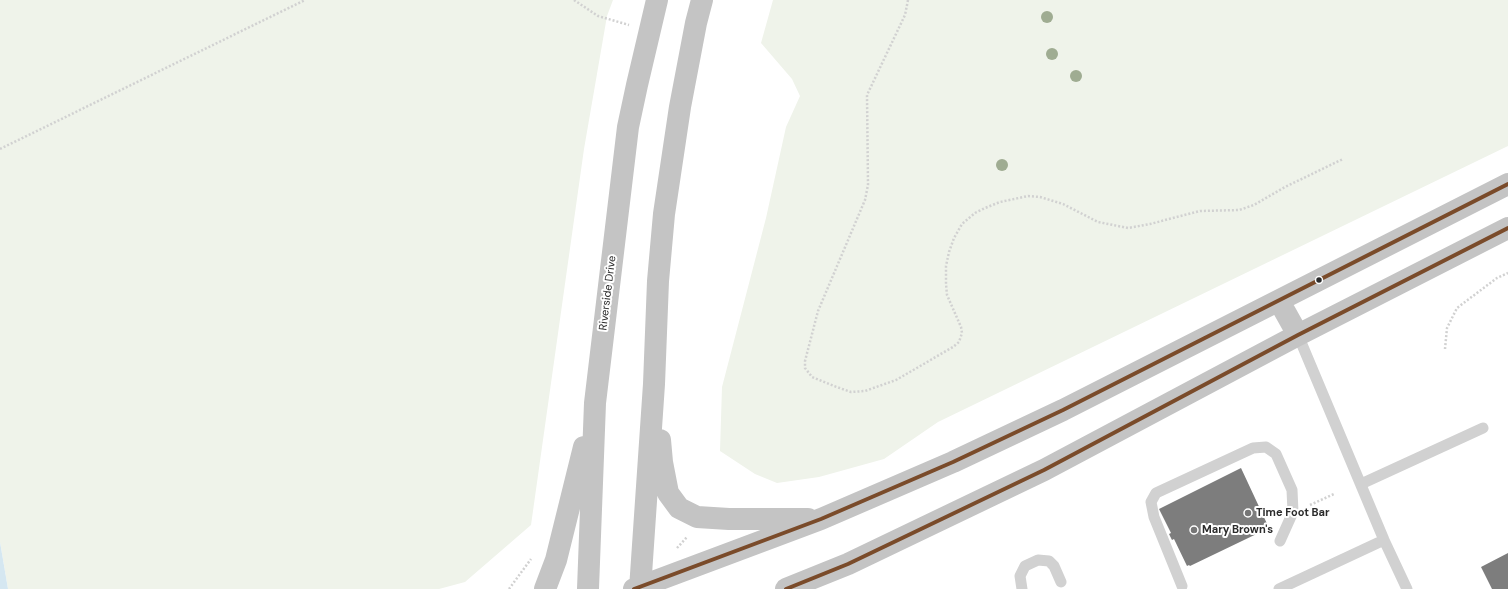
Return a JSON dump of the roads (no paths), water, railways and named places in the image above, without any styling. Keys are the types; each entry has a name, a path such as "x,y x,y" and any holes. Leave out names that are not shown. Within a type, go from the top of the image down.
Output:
{"main road":[{"name":"Riverside Drive","path":"588,589 595,403 628,128 657,0"},
{"path":"702,0 696,22 681,99 664,214 658,281 654,384 638,588 821,519 953,462 1022,430 1508,184"},
{"path":"786,589 848,564 1044,470 1298,335 1508,228"},
{"path":"1279,301 1298,335"},
{"path":"654,384 662,462 668,493 672,501 679,508 698,517 729,519 821,519"},
{"path":"545,589 556,560 595,403"}],"lane":[{"path":"1298,335 1384,540 1407,589"},
{"path":"1361,484 1482,428"},
{"path":"1182,586 1154,517 1151,502 1156,493 1253,448 1266,448 1276,454 1292,490 1293,512 1280,541"},
{"path":"1280,589 1384,540"},
{"path":"1022,589 1020,576 1025,566 1038,560 1049,561 1054,566 1061,582"}],"place":[{"name":"Time Foot Bar","path":"1248,513"},
{"name":"Mary Brown's","path":"1194,530"}]}
